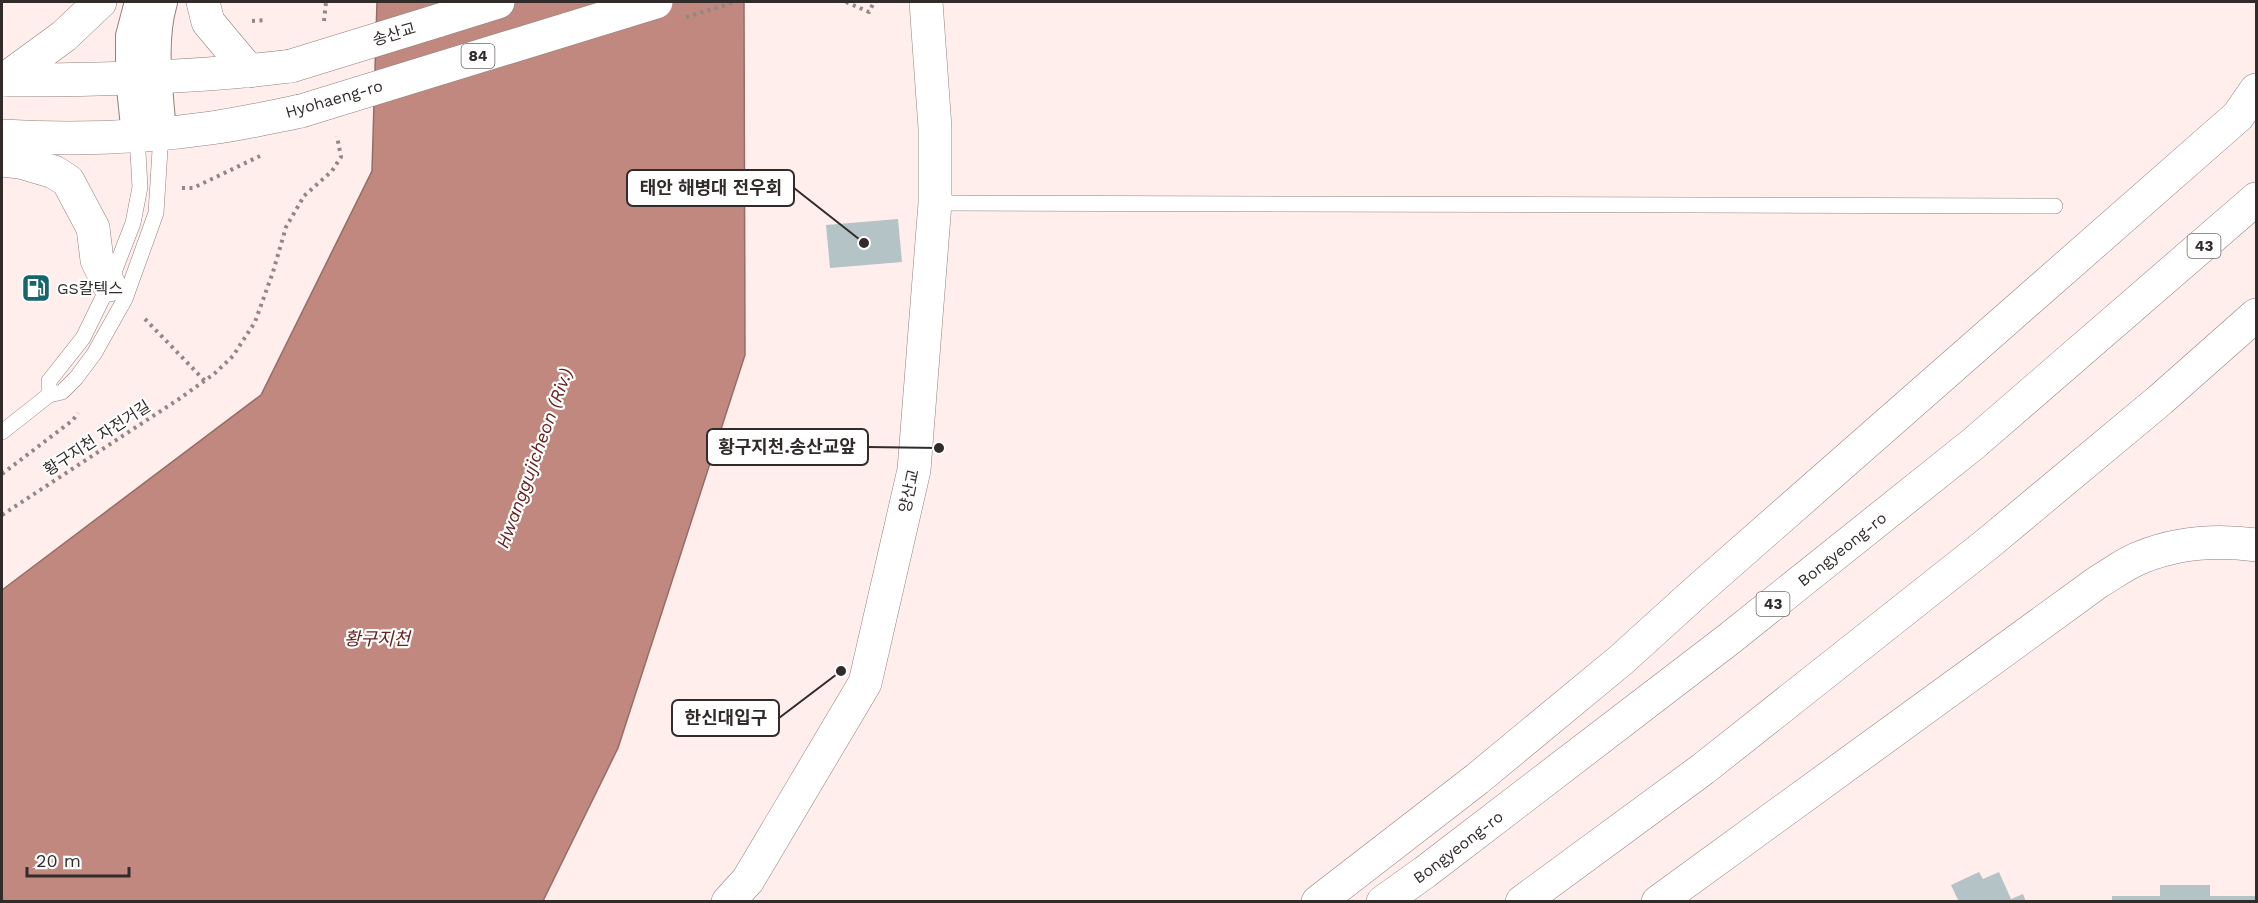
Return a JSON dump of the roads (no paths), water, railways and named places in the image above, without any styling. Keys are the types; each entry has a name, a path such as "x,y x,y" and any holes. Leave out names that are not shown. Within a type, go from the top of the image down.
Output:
{"main road":[{"path":"3,80 64,36 100,2"},
{"path":"203,2 208,22 249,71"},
{"name":"송산교","path":"249,71 291,66 498,2"},
{"name":"Hyohaeng-ro","path":"2,136 79,138 149,135 213,128 301,111 656,2"},
{"name":"양산교","path":"728,902 748,880 865,683 914,470 935,202 935,128 926,2"},
{"path":"3,80 144,78 249,71"},
{"path":"1318,902 1477,779 1622,660 1696,592 2238,116 2256,90"},
{"path":"2,160 20,162 54,172 68,181 93,228 97,260 109,285"},
{"name":"Bongyeong-ro","path":"1383,902 1729,639 1973,444 2256,199"},
{"path":"1522,902 1703,769 1986,545 2160,400 2256,315"},
{"path":"1658,902 2098,582 2141,557 2190,543 2256,545"}],"street":[{"path":"140,2 131,36 144,78 149,135"},
{"path":"144,78 162,2"}],"lane":[{"path":"49,395 49,381 83,338 109,285 133,223 149,135"},
{"path":"2,432 49,395 62,392 76,378 94,354 125,299 156,213 149,135"},
{"path":"935,202 2055,206"}],"water":[{"name":"황구지천","path":"377,2 744,2 745,355 618,748 543,901 2,902 2,590 261,395 372,171"}],"place":[{"name":"태안 해병대 전우회","path":"864,243"},
{"name":"GS칼텍스","path":"36,288"},
{"name":"황구지천.송산교앞","path":"939,448"},
{"name":"한신대입구","path":"841,671"}],"water label":[{"name":"Hwanggujicheon (Riv.)","path":"534,458"}]}
